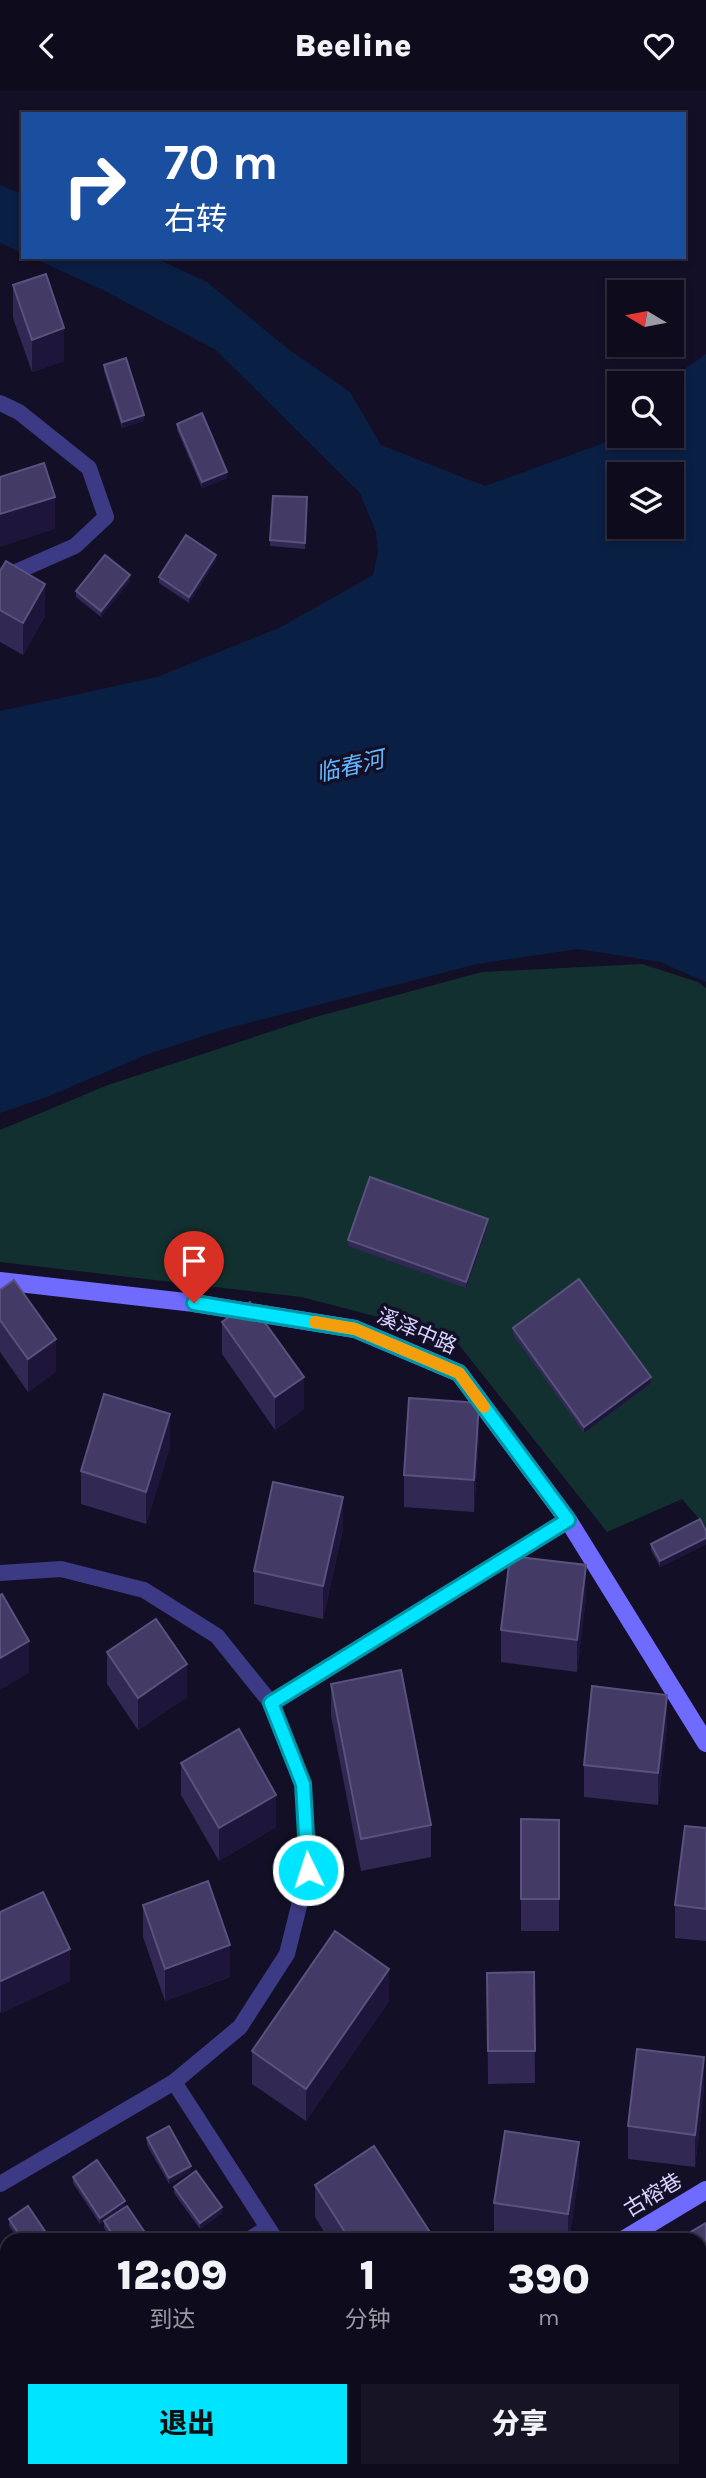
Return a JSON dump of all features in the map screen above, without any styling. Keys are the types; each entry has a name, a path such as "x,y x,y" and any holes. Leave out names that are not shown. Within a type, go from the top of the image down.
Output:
{"street":[{"path":"0,403 19,412 89,468 106,517 75,546 0,579"},
{"name":"溪泽中路","path":"0,1280 194,1303 355,1329 459,1373 568,1520 706,1743"},
{"path":"271,1703 568,1520"},
{"path":"0,1573 61,1569 144,1590 217,1636 271,1703 303,1784 308,1870 287,1954 240,2027 174,2082 0,2185"},
{"path":"174,2082 271,2233"},
{"name":"古榕巷","path":"635,2233 706,2190"}],"green space":[{"path":"642,964 698,982 706,988 706,1527 682,1499 607,1532 452,1336 301,1297 0,1262 0,1130 108,1085 312,1018 482,972"}],"water":[{"path":"0,185 21,193 21,252 0,243"},
{"name":"临春河","path":"35,259 157,259 207,282 288,349 350,392 381,445 485,486 607,442 607,448 684,448 683,371 706,354 706,982 660,962 578,949 477,964 225,1029 148,1054 47,1097 0,1113 0,711 157,677 281,627 373,575 378,553 376,532 360,493 216,350 103,290"}],"building":[{"path":"46,274 64,328 32,340 13,285"},
{"path":"126,358 144,415 122,422 104,365"},
{"path":"202,413 227,472 202,482 177,424"},
{"path":"44,463 55,497 0,514 0,477"},
{"path":"273,496 307,497 305,543 270,540"},
{"path":"186,535 216,555 189,597 159,577"},
{"path":"105,555 130,575 101,611 76,591"},
{"path":"6,561 45,584 23,623 0,610 0,571"},
{"path":"370,1177 488,1219 466,1282 348,1240"},
{"path":"579,1279 651,1377 584,1427 513,1328"},
{"path":"14,1280 56,1339 28,1359 0,1320 0,1290"},
{"path":"250,1302 304,1377 275,1397 222,1322"},
{"path":"104,1394 170,1414 146,1492 81,1471"},
{"path":"409,1398 479,1403 474,1480 404,1475"},
{"path":"273,1482 343,1497 323,1586 254,1571"},
{"path":"700,1519 706,1531 706,1538 660,1561 651,1544"},
{"path":"510,1556 586,1565 577,1640 501,1630"},
{"path":"2,1594 29,1641 0,1658 0,1595"},
{"path":"156,1619 187,1664 138,1698 107,1652"},
{"path":"401,1670 431,1825 361,1839 331,1684"},
{"path":"592,1686 667,1695 658,1773 584,1765"},
{"path":"239,1729 276,1795 219,1828 181,1763"},
{"path":"521,1819 559,1820 559,1899 521,1899"},
{"path":"685,1826 706,1828 706,1909 675,1905"},
{"path":"208,1881 230,1945 165,1969 143,1905"},
{"path":"43,1892 70,1949 1,1981 0,1912"},
{"path":"335,1931 389,1969 306,2089 252,2051"},
{"path":"534,1972 535,2051 488,2051 487,1973"},
{"path":"637,2049 704,2057 695,2135 628,2126"},
{"path":"169,2126 191,2166 169,2178 147,2138"},
{"path":"505,2131 579,2142 568,2214 494,2203"},
{"path":"374,2146 430,2233 346,2233 315,2185"},
{"path":"97,2160 125,2201 100,2218 73,2177"},
{"path":"196,2171 222,2207 200,2223 174,2187"},
{"path":"28,2206 46,2233 18,2233 9,2219"},
{"path":"127,2206 145,2233 112,2233 104,2221"},
{"path":"706,2223 706,2233 689,2233"}],"slow traffic":[{"path":"315,1322 355,1329 459,1373 484,1407"}],"route":[{"path":"194,1303 355,1329 459,1373 568,1520 271,1703 303,1784 308,1870"}]}
